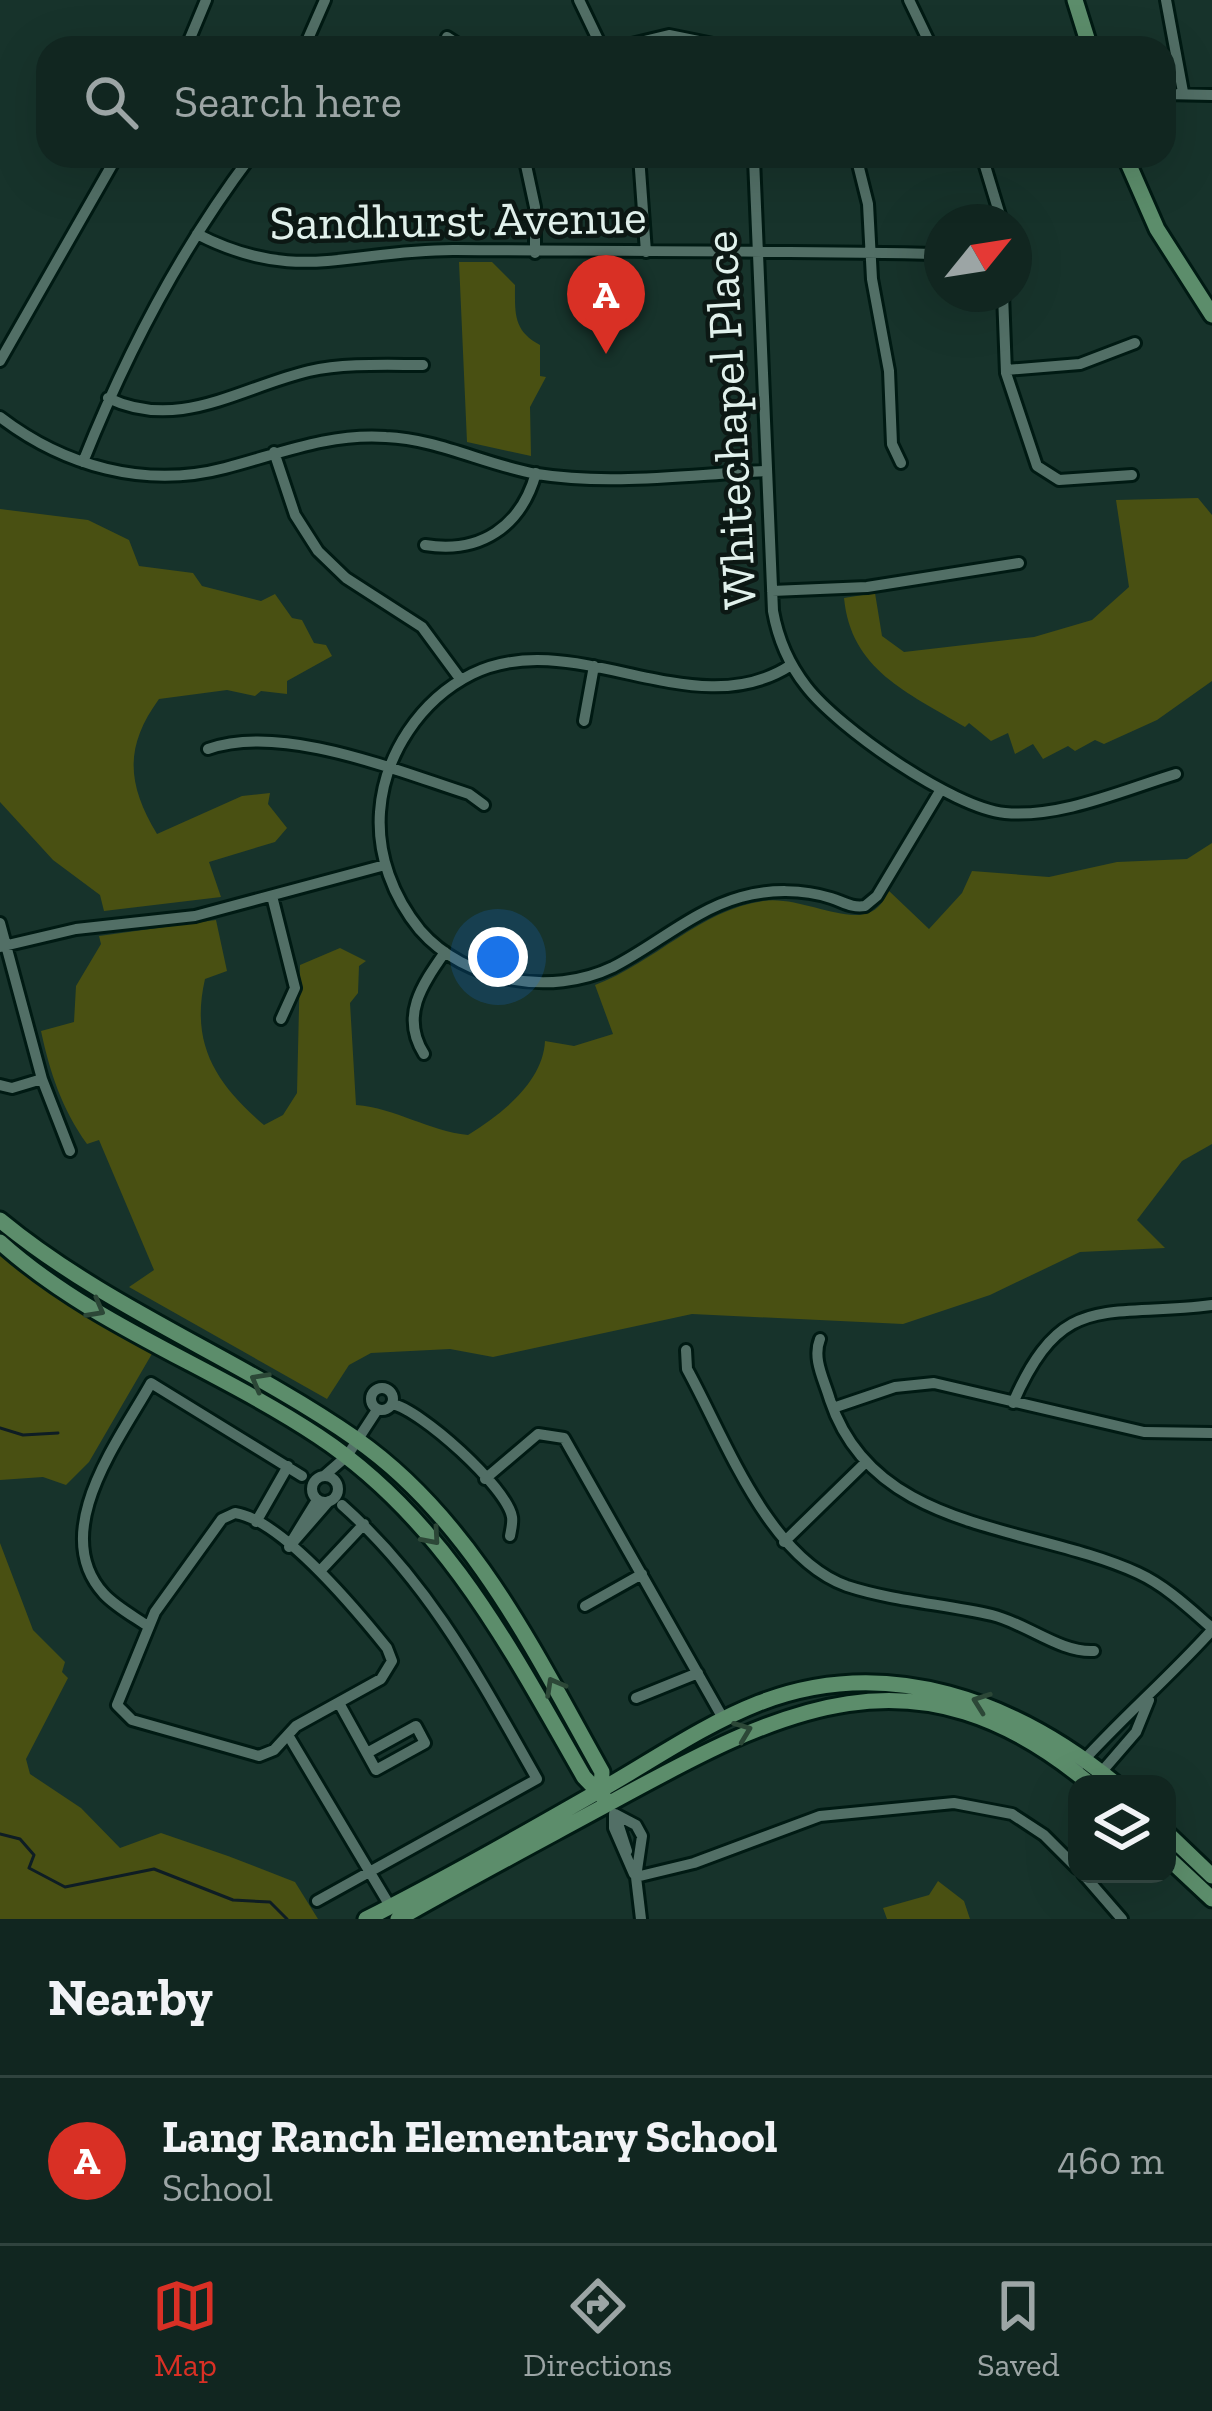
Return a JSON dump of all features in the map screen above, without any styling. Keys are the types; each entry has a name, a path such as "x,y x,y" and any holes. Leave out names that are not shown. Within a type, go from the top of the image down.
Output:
{"main road":[{"path":"1075,0 1086,36"},
{"path":"1129,168 1157,229 1212,315"},
{"path":"0,1220 59,1265 359,1441 426,1501 484,1570 602,1772 608,1802"},
{"path":"0,1242 80,1300 347,1456 411,1513 467,1579 584,1777 608,1802"},
{"path":"608,1802 724,1720 798,1693 840,1685 910,1686 990,1704 1089,1775"},
{"path":"366,1919 394,1913 734,1734 809,1710 880,1700 972,1717 1079,1765"},
{"path":"1176,1842 1212,1876"},
{"path":"1176,1865 1212,1899"}],"street":[{"path":"191,36 206,0"},
{"path":"309,36 325,0"},
{"path":"579,0 596,36"},
{"path":"910,0 926,36"},
{"path":"1166,0 1173,36"},
{"path":"1176,54 1183,92"},
{"path":"1176,93 1212,95"},
{"path":"0,362 110,168"},
{"path":"82,462 108,398 197,234 243,168"},
{"path":"527,168 535,207 535,253"},
{"path":"640,168 646,253"},
{"name":"Whitechapel Place","path":"754,168 772,592 777,632 791,665 828,710 940,790 984,809 1031,813 1176,774"},
{"path":"859,168 890,371 892,444 901,463"},
{"path":"986,168 997,204"},
{"name":"Sandhurst Avenue","path":"197,234 239,256 295,266 416,251 924,254"},
{"path":"1004,312 1006,370 1018,417 1045,475 1060,480 1132,475"},
{"path":"1006,370 1080,364 1135,343"},
{"path":"108,398 144,410 179,412 317,370 423,364"},
{"path":"0,417 32,440 82,462 132,475 177,476 340,438 393,437 536,473 597,478 767,471"},
{"path":"274,452 310,541 346,578 422,627 461,680"},
{"path":"424,545 464,547 497,534 522,509 536,473"},
{"path":"772,592 867,587 1019,563"},
{"path":"791,665 753,680 711,686 523,659 461,680 416,719 388,768 379,817 385,866 408,914 445,952 499,976 560,981 610,968 709,909 745,896 799,892 865,906 877,896 940,790"},
{"path":"584,722 594,666"},
{"path":"208,749 228,742 320,749 469,794 484,805"},
{"path":"4,945 76,929 195,916 385,866"},
{"path":"272,896 295,988 281,1018"},
{"path":"0,923 42,1079 70,1151"},
{"path":"424,1054 412,1028 413,1010 445,952"},
{"path":"0,1085 12,1088 42,1079"},
{"path":"1013,1402 1040,1347 1072,1321 1100,1313 1212,1305"},
{"path":"820,1339 815,1353 833,1408 866,1462 898,1490 934,1509 1139,1573 1212,1629 1133,1719 1097,1775"},
{"path":"686,1350 687,1369 784,1542 813,1568 846,1585 1002,1617 1079,1652 1094,1651"},
{"path":"149,1627 102,1592 81,1540 97,1478 151,1383 302,1476"},
{"path":"833,1408 895,1388 934,1383 972,1388 1144,1432 1212,1433"},
{"path":"377,1410 373,1394 382,1388 485,1479 508,1506 510,1536"},
{"path":"317,1901 537,1780 451,1627 364,1524 312,1485 330,1479 377,1410 392,1399"},
{"path":"485,1479 538,1434 559,1434 569,1443 724,1720"},
{"path":"784,1542 866,1462"},
{"path":"256,1522 288,1466"},
{"path":"289,1547 337,1494 330,1479"},
{"path":"236,1513 256,1522 320,1571 358,1612 392,1661 387,1675 259,1756 123,1715 117,1705 119,1693 149,1627 222,1520 236,1513"},
{"path":"320,1571 364,1524"},
{"path":"585,1606 642,1574"},
{"path":"636,1698 698,1673"},
{"path":"339,1702 376,1770 425,1743 416,1726 367,1753"},
{"path":"1079,1765 1133,1719"},
{"path":"288,1735 394,1913"},
{"path":"608,1802 636,1825 635,1877"},
{"path":"608,1802 635,1877 641,1919"},
{"path":"635,1877 694,1863 820,1816 954,1803 1012,1814 1044,1835 1068,1859"},
{"path":"624,1852 639,1847"},
{"path":"1090,1883 1122,1919"}],"green space":[{"path":"459,262 492,262 515,285 520,327 540,345 540,376 546,377 530,407 531,456 467,442"},
{"path":"1198,498 1212,515 1212,681 1157,720 1104,744 1095,740 1075,751 1068,746 1043,759 1033,744 1015,754 1008,733 991,741 969,723 965,727 885,676 858,644 849,623 844,598 875,593 882,636 904,652 1034,637 1092,620 1129,587 1116,500"},
{"path":"0,509 88,520 129,540 139,566 193,573 202,586 261,601 275,594 292,618 302,620 314,643 326,645 332,656 287,681 287,694 261,691 255,696 227,690 159,699 140,733 135,782 157,834 242,796 270,793 268,804 287,828 275,842 209,862 221,897 104,911 100,895 53,860 0,802"},
{"path":"1212,843 1212,1144 1182,1161 1137,1220 1165,1248 1080,1252 990,1295 903,1324 692,1314 493,1357 450,1349 371,1353 349,1365 327,1399 129,1287 154,1270 99,1140 87,1144 64,1104 41,1031 74,1022 76,986 101,944 99,936 216,920 227,971 205,979 201,1002 204,1043 220,1078 264,1125 283,1115 297,1093 300,965 340,948 366,961 359,966 358,993 350,1003 356,1105 468,1135 507,1107 529,1083 545,1041 574,1046 613,1034 595,985 740,906 781,901 853,915 880,905 888,890 929,929 962,893 972,871 1049,877 1117,862 1187,859"},
{"path":"0,1254 48,1290 153,1352 89,1462 66,1485 43,1477 0,1480"},
{"path":"0,1543 33,1630 65,1662 62,1672 68,1678 26,1759 30,1774 81,1808 120,1848 161,1833 228,1856 295,1882 318,1919 0,1919"},
{"path":"938,1881 964,1901 970,1919 887,1919 883,1908 929,1895"}],"waterway":[{"path":"0,1428 23,1435 58,1433"},
{"path":"0,1834 20,1839 34,1855 29,1868 65,1887 154,1869 233,1900 270,1902 287,1919"}],"place":[{"name":"Lang Ranch Elementary School","path":"606,354"}]}
